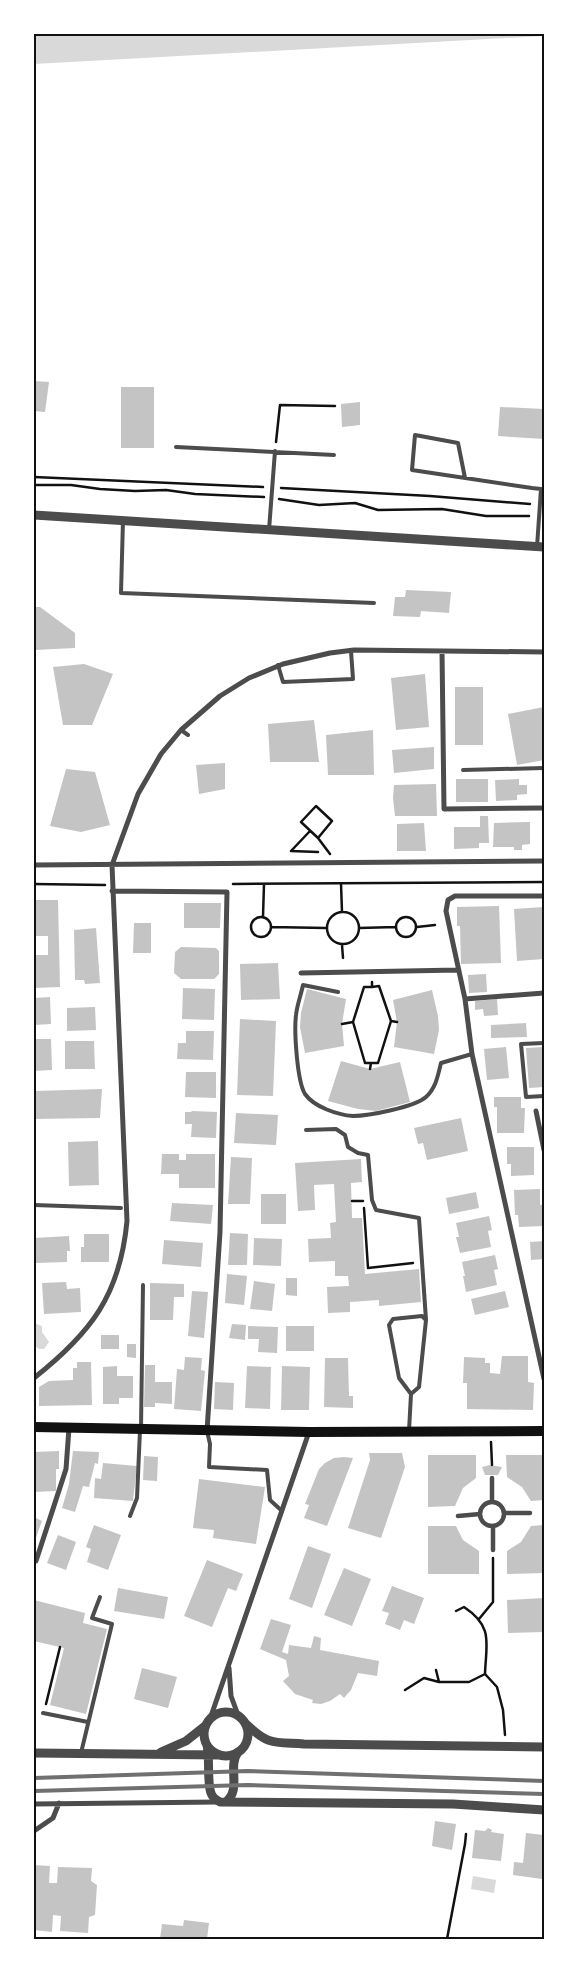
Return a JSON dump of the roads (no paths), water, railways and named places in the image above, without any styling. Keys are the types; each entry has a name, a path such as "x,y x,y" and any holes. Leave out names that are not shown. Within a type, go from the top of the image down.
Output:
{"main road":[{"path":"34,1427 309,1432 544,1431"}],"street":[{"path":"34,515 541,547"},
{"path":"34,1378 69,1348 102,1308 111,1291 125,1248 127,1221 112,865 138,794 161,754 181,730 220,696 249,678 278,666 330,653 351,651 544,652"},
{"path":"442,651 444,810 544,808"},
{"path":"34,865 544,861"},
{"path":"112,888 227,892 220,1232 207,1431"},
{"path":"544,896 455,896 448,900 446,911 465,999 472,1054 544,1379"},
{"path":"301,973 458,970"},
{"path":"465,999 544,993"},
{"path":"536,1111 544,1150"},
{"path":"36,1561 66,1469 68,1428"},
{"path":"202,1801 210,1792 214,1755 207,1745 204,1734 309,1432"},
{"path":"492,1478 492,1502"},
{"path":"492,1502 500,1505 504,1513 500,1523 493,1526 486,1524 480,1514 482,1507 492,1502"},
{"path":"504,1513 530,1513"},
{"path":"458,1516 480,1514"},
{"path":"493,1526 493,1552"},
{"path":"229,1666 230,1689 238,1715 259,1735 272,1742 544,1747"},
{"path":"159,1754 186,1741 221,1712 230,1712 238,1715"},
{"path":"223,1802 234,1791 234,1762 238,1752 247,1741 248,1734 245,1723"},
{"path":"34,1753 232,1755 238,1752"},
{"path":"210,1792 214,1798 223,1802"},
{"path":"34,1804 202,1801 444,1804 544,1810"},
{"path":"34,1831 53,1818 59,1803"}],"lane":[{"path":"465,478 458,443 416,435 412,470 465,478 542,489 539,517 541,547"},
{"path":"176,448 334,455"},
{"path":"269,530 275,451"},
{"path":"123,520 121,593 374,603"},
{"path":"278,666 283,682 353,679 351,651"},
{"path":"181,730 188,735"},
{"path":"463,770 544,768"},
{"path":"338,992 303,985 296,1015 300,1078 305,1094 314,1103 332,1111 353,1116 407,1108 427,1096 434,1087 442,1063 472,1054"},
{"path":"544,1043 521,1044 526,1097 544,1096"},
{"path":"306,1130 336,1129 345,1135 348,1147 358,1154 368,1155 372,1200 376,1210 418,1218 426,1320 419,1387 411,1394"},
{"path":"34,1205 121,1208"},
{"path":"130,1516 137,1498 143,1286"},
{"path":"409,1432 411,1394 399,1378 389,1325 393,1319 422,1316 426,1320"},
{"path":"207,1431 210,1444 209,1467 267,1470 270,1500 282,1511"},
{"path":"81,1753 112,1624 92,1618 100,1597"},
{"path":"43,1713 88,1722"}],"railway":[{"path":"34,1778 248,1771 544,1781"},
{"path":"34,1791 248,1785 544,1794"}]}
